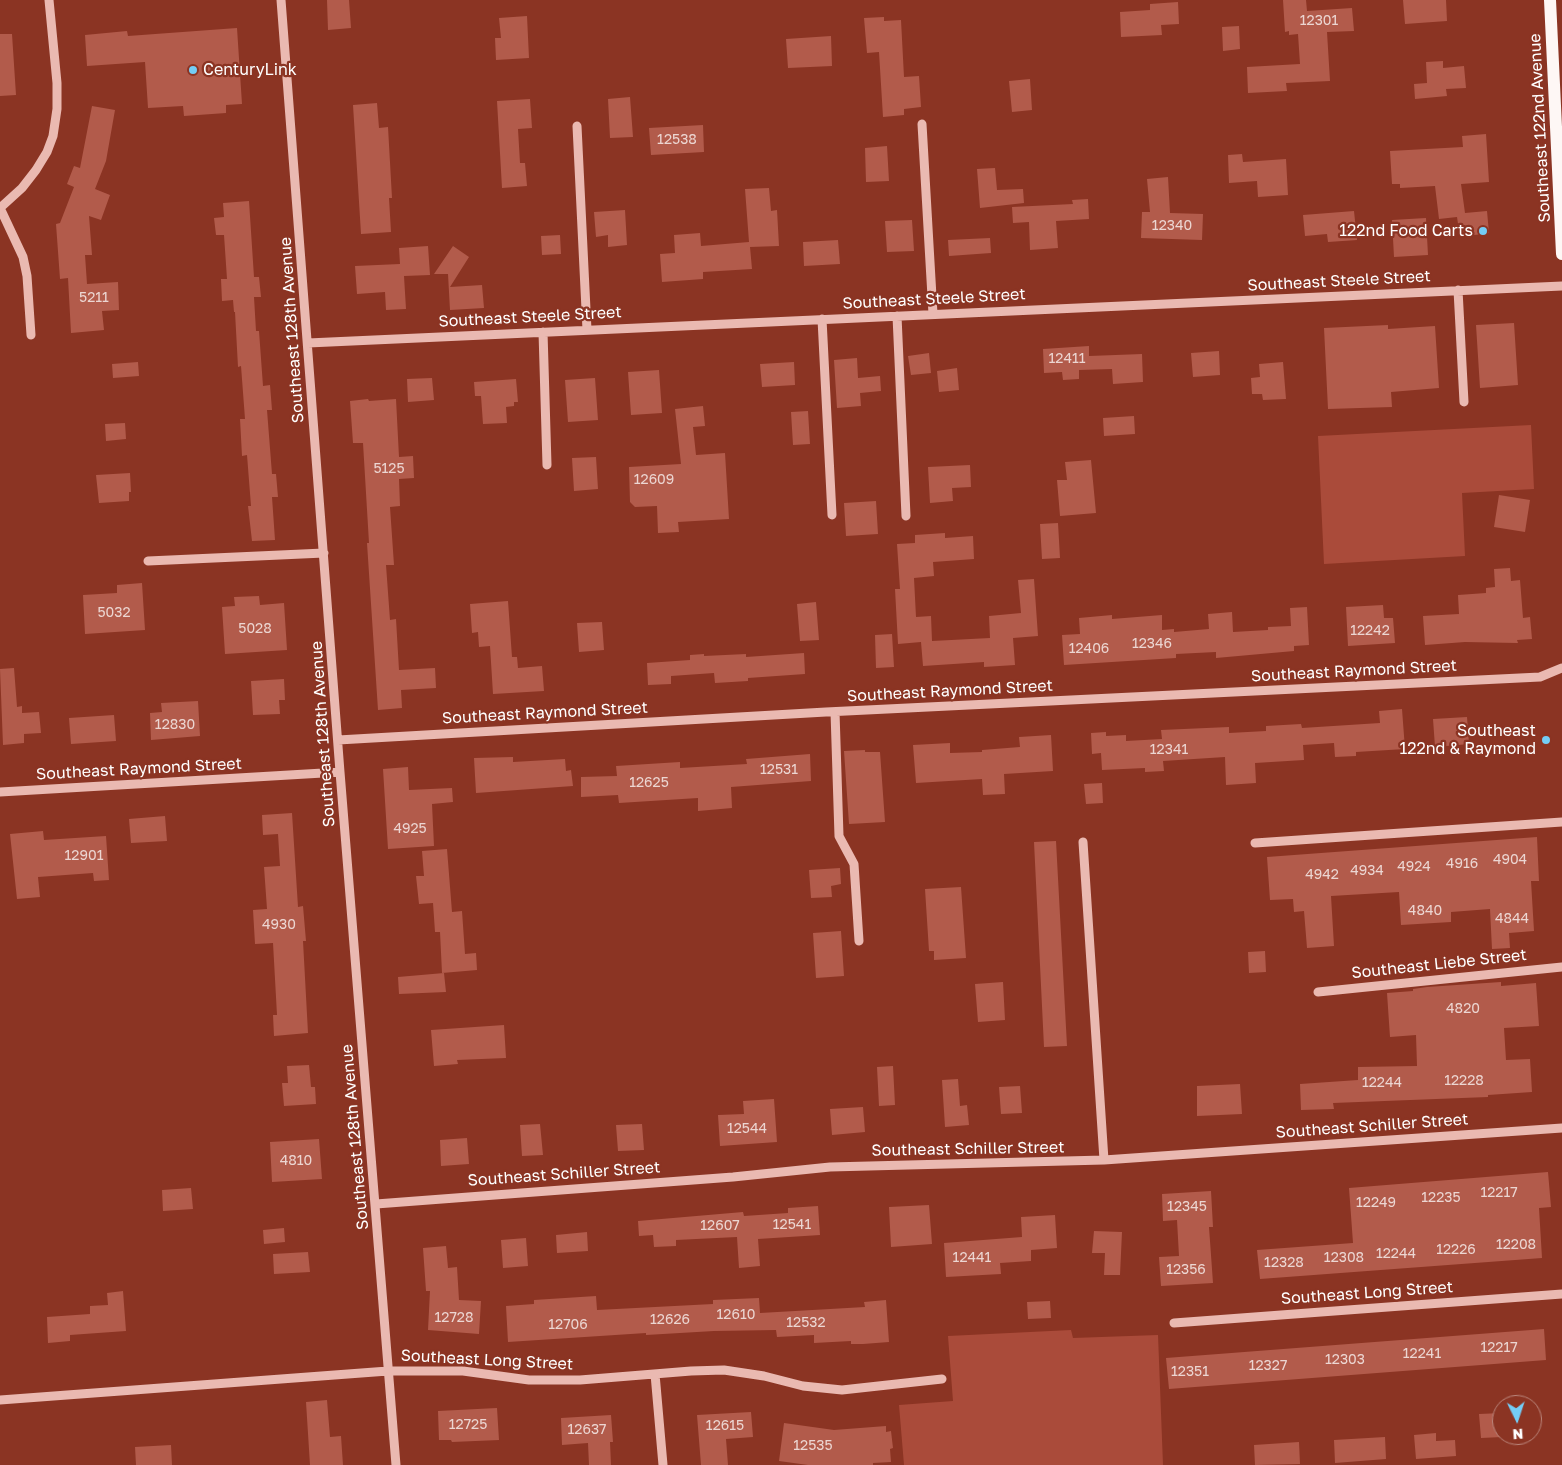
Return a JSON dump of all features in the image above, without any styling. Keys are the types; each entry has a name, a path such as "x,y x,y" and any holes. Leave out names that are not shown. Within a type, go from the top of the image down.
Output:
{"main road":[{"name":"Southeast 122nd Avenue","path":"1550,0 1562,254"}],"street":[{"path":"32,335 27,276 23,257 0,208 22,188 36,170 47,152 53,136 57,109 57,83 49,0"},
{"name":"Southeast 128th Avenue","path":"281,0 340,772 396,1465"},
{"path":"922,124 933,314"},
{"path":"577,126 587,330"},
{"name":"Southeast Steele Street","path":"308,343 1562,286"},
{"path":"1458,290 1464,402"},
{"path":"897,316 906,516"},
{"path":"822,319 832,515"},
{"path":"543,332 547,465"},
{"path":"148,561 324,553"},
{"name":"Southeast Raymond Street","path":"338,740 835,712 1540,677 1562,668"},
{"path":"835,712 839,836 854,864 859,941"},
{"name":"Southeast Raymond Street","path":"0,792 340,772"},
{"path":"1255,843 1562,822"},
{"path":"1083,842 1104,1160"},
{"name":"Southeast Liebe Street","path":"1318,992 1562,967"},
{"name":"Southeast Schiller Street","path":"376,1204 733,1177 830,1167 1104,1160 1562,1128"},
{"name":"Southeast Long Street","path":"1174,1323 1562,1294"},
{"name":"Southeast Long Street","path":"0,1400 388,1371 463,1371 529,1380 580,1380 724,1370 764,1376 803,1386 842,1390 942,1379"},
{"path":"655,1374 663,1465"}],"shaded area":[{"path":"1531,425 1534,489 1462,493 1465,556 1324,564 1318,436"},
{"path":"1071,1330 1073,1338 1158,1335 1163,1465 904,1465 899,1405 953,1401 948,1336"}],"building":[{"path":"327,0 349,0 351,28 328,30"},
{"path":"1283,0 1306,0 1307,11 1352,8 1354,31 1327,32 1330,81 1286,83 1287,91 1248,93 1247,67 1300,64 1298,34 1289,35 1289,31 1285,32"},
{"path":"1403,0 1446,0 1447,21 1405,24"},
{"path":"1178,2 1179,24 1161,25 1162,35 1121,37 1120,12 1150,10 1150,4"},
{"path":"527,16 529,58 496,60 495,38 501,38 499,18"},
{"path":"884,17 884,21 901,20 904,77 919,76 921,107 904,109 904,115 883,117 879,52 867,53 864,18"},
{"path":"1239,26 1240,49 1223,51 1222,27"},
{"name":"CenturyLink","path":"237,28 242,104 226,105 226,113 184,116 183,106 148,108 145,62 87,66 85,35 127,31 128,36"},
{"path":"0,34 12,34 16,95 0,96"},
{"path":"831,36 832,66 788,68 786,39"},
{"path":"1443,61 1443,68 1464,66 1466,88 1446,89 1447,96 1415,99 1414,84 1427,83 1426,62"},
{"path":"1030,79 1032,110 1012,112 1009,81"},
{"path":"630,97 633,137 610,138 608,99"},
{"path":"530,99 532,128 518,129 520,163 525,163 527,186 502,188 497,101"},
{"path":"377,103 379,128 388,127 392,198 389,198 391,232 361,234 353,105"},
{"path":"92,106 115,110 106,161 95,189 110,195 101,220 89,216 92,255 85,255 87,284 118,282 119,310 102,311 104,330 71,333 68,278 60,279 56,224 60,223 74,187 67,184 74,166 80,168"},
{"path":"703,125 704,152 651,155 649,128"},
{"path":"1486,134 1489,182 1461,184 1465,213 1487,211 1489,233 1460,237 1457,217 1439,219 1435,186 1400,188 1400,184 1392,184 1390,151 1463,147 1462,136"},
{"path":"887,146 889,181 866,182 865,148"},
{"path":"1242,154 1243,162 1286,159 1288,195 1258,197 1257,181 1229,183 1228,155"},
{"path":"995,168 997,190 1023,189 1024,203 980,208 977,169"},
{"path":"1168,177 1170,213 1203,214 1202,240 1141,238 1142,212 1150,212 1147,179"},
{"path":"769,188 771,211 777,210 779,246 750,247 752,269 703,272 703,279 662,282 660,254 675,253 674,235 700,233 701,246 749,242 745,189"},
{"path":"1088,199 1089,219 1056,221 1058,248 1030,250 1029,222 1013,223 1012,207 1073,204 1072,200"},
{"path":"249,201 254,277 259,277 261,297 254,297 256,331 259,331 263,386 270,385 272,410 267,410 272,474 276,474 278,497 272,497 275,540 252,541 248,506 251,506 247,455 242,456 240,419 245,419 241,366 238,367 235,312 233,300 222,301 221,279 227,279 224,235 216,235 214,218 224,217 223,203"},
{"path":"625,210 627,245 608,247 608,235 596,237 594,212"},
{"path":"1354,211 1357,240 1328,242 1327,234 1305,236 1303,215"},
{"path":"1426,218 1428,255 1394,257 1392,220"},
{"path":"912,220 914,251 887,252 885,221"},
{"path":"560,235 561,254 542,255 541,236"},
{"path":"990,238 991,253 949,256 948,240"},
{"path":"838,240 840,264 804,266 803,242"},
{"path":"428,246 430,275 404,276 406,309 386,310 385,292 357,294 355,266 400,264 399,248"},
{"path":"453,246 469,257 450,287 482,285 484,308 450,310 448,274 434,274"},
{"path":"1514,323 1518,385 1480,388 1476,325"},
{"path":"1388,325 1388,329 1435,326 1439,388 1391,392 1392,407 1328,409 1324,328"},
{"path":"1089,346 1089,356 1142,354 1143,382 1113,384 1112,369 1079,370 1079,379 1063,380 1062,372 1044,373 1043,349"},
{"path":"1219,351 1220,375 1193,377 1191,353"},
{"path":"929,353 931,373 911,375 908,356"},
{"path":"857,358 858,378 880,376 881,391 860,393 861,406 837,408 834,360"},
{"path":"138,362 139,376 113,378 112,364"},
{"path":"794,362 795,385 762,387 760,364"},
{"path":"1283,362 1286,399 1263,400 1262,394 1252,394 1251,378 1260,377 1259,364"},
{"path":"957,368 959,390 939,392 937,371"},
{"path":"659,370 662,413 631,415 628,372"},
{"path":"432,378 434,400 408,402 407,379"},
{"path":"595,378 598,420 568,422 565,380"},
{"path":"516,379 518,402 514,402 514,406 506,407 507,423 483,424 481,396 475,396 474,382"},
{"path":"368,399 369,401 396,399 399,457 413,456 414,478 399,479 400,506 390,507 394,565 386,565 390,620 396,619 399,670 435,668 436,688 401,690 402,708 378,710 367,543 369,543 363,443 353,443 350,401"},
{"path":"703,406 705,426 693,427 696,455 725,453 729,519 678,522 679,532 658,533 657,506 635,507 630,502 629,467 681,464 675,409"},
{"path":"808,411 810,444 793,445 791,412"},
{"path":"1134,416 1135,434 1104,436 1103,418"},
{"path":"125,423 126,439 106,441 105,424"},
{"path":"596,457 598,489 574,491 572,458"},
{"path":"1091,460 1096,513 1060,516 1057,480 1067,480 1065,462"},
{"path":"970,465 971,487 952,488 953,501 930,503 928,467"},
{"path":"130,473 131,492 129,492 129,501 99,503 96,475"},
{"path":"1499,495 1530,500 1525,532 1494,527"},
{"path":"876,501 878,534 846,536 844,503"},
{"path":"1058,523 1060,558 1042,559 1040,524"},
{"path":"945,533 945,538 973,536 974,559 933,562 934,576 914,578 916,617 931,616 932,641 990,638 989,616 1021,613 1018,580 1034,579 1038,636 1013,638 1015,665 984,667 984,662 923,666 921,642 898,644 895,589 900,589 897,544 915,543 915,535"},
{"path":"1510,568 1511,581 1520,580 1523,618 1530,617 1532,639 1517,640 1518,643 1465,642 1425,645 1423,616 1459,614 1458,595 1486,593 1486,588 1495,587 1494,569"},
{"path":"142,583 145,630 85,634 83,595 117,593 117,585"},
{"path":"259,596 260,605 284,603 287,650 225,654 222,607 235,606 234,597"},
{"path":"508,601 512,657 517,657 518,668 542,666 544,691 493,694 490,646 479,647 478,632 472,633 470,604"},
{"path":"816,602 819,640 800,641 797,604"},
{"path":"1383,605 1384,618 1393,618 1395,643 1348,646 1346,607"},
{"path":"1307,607 1309,645 1294,646 1294,651 1216,658 1216,652 1176,654 1176,658 1064,665 1062,635 1080,634 1079,618 1112,615 1112,619 1162,615 1162,630 1174,629 1174,632 1209,629 1208,614 1232,612 1233,632 1268,630 1268,627 1291,626 1290,608"},
{"path":"602,622 604,650 579,652 577,623"},
{"path":"892,634 894,667 876,668 875,635"},
{"path":"804,653 805,674 748,678 748,681 715,683 714,673 671,676 671,684 648,685 647,663 690,660 690,655 704,654 704,656 746,654 746,657"},
{"path":"14,668 17,707 22,706 22,713 39,712 41,733 24,734 24,743 3,745 0,669"},
{"path":"284,679 285,700 279,700 280,714 253,715 251,681"},
{"path":"198,701 200,736 151,740 150,713 162,712 161,703"},
{"path":"1402,709 1405,749 1356,752 1356,756 1335,757 1334,743 1303,745 1304,760 1255,763 1256,783 1226,785 1225,757 1163,761 1164,771 1145,772 1145,768 1102,770 1101,753 1092,754 1091,733 1106,732 1106,736 1126,735 1126,741 1162,739 1161,730 1229,727 1229,733 1266,731 1266,726 1301,724 1302,728 1380,723 1379,711"},
{"path":"114,715 116,741 71,744 69,718"},
{"path":"1467,717 1469,744 1435,747 1433,719"},
{"path":"1051,735 1053,771 1004,774 1005,794 983,795 982,779 916,783 913,745 950,743 950,753 982,752 982,750 1020,747 1019,737"},
{"path":"865,750 865,752 880,752 885,822 849,824 844,751"},
{"path":"810,754 811,781 731,787 732,808 698,811 698,798 619,803 618,795 581,797 581,777 617,776 616,766 680,762 680,768 747,764 746,759"},
{"path":"513,757 513,762 565,759 566,771 571,770 573,786 476,793 474,758"},
{"path":"408,767 409,790 452,788 453,802 432,804 434,846 388,849 383,769"},
{"path":"1102,783 1103,803 1086,804 1084,784"},
{"path":"292,813 298,907 303,906 306,941 303,941 308,1033 274,1036 273,1015 277,1015 273,943 255,944 253,910 267,909 264,867 280,866 278,834 263,835 262,815"},
{"path":"165,816 167,841 131,843 129,819"},
{"path":"43,831 44,840 106,836 109,880 94,881 93,873 38,877 40,897 17,899 10,834"},
{"path":"1537,837 1539,881 1531,881 1534,931 1509,933 1510,948 1492,949 1490,909 1451,912 1451,922 1401,925 1399,892 1331,896 1334,946 1307,948 1304,911 1294,912 1293,899 1270,900 1267,857"},
{"path":"1056,841 1067,1046 1044,1047 1034,842"},
{"path":"447,849 452,912 462,911 465,954 476,953 477,970 442,973 440,932 435,932 433,903 419,904 416,876 424,876 422,851"},
{"path":"840,868 841,884 831,886 832,897 811,898 809,870"},
{"path":"961,887 966,958 934,960 934,951 929,951 925,889"},
{"path":"841,931 844,976 816,978 813,933"},
{"path":"1265,951 1266,972 1249,973 1248,952"},
{"path":"444,973 446,992 399,994 398,977"},
{"path":"1003,982 1005,1020 978,1022 975,984"},
{"path":"1501,982 1501,986 1536,983 1539,1026 1504,1028 1506,1060 1530,1059 1532,1092 1488,1095 1488,1097 1333,1103 1334,1109 1301,1110 1300,1084 1358,1080 1358,1067 1417,1066 1416,1035 1390,1037 1387,993 1413,991 1413,989 1427,987"},
{"path":"504,1025 506,1058 457,1060 458,1064 434,1066 431,1030"},
{"path":"309,1065 311,1087 315,1087 316,1104 284,1106 282,1083 288,1083 287,1066"},
{"path":"893,1066 895,1105 879,1106 877,1067"},
{"path":"958,1079 960,1106 967,1105 969,1125 945,1127 942,1080"},
{"path":"1240,1084 1242,1114 1197,1116 1197,1086"},
{"path":"1020,1086 1022,1113 1001,1114 999,1087"},
{"path":"774,1099 777,1142 720,1146 718,1115 744,1114 743,1101"},
{"path":"863,1107 865,1132 832,1135 830,1109"},
{"path":"540,1124 543,1155 522,1156 520,1125"},
{"path":"642,1124 644,1150 618,1151 616,1125"},
{"path":"467,1138 469,1164 441,1166 440,1140"},
{"path":"319,1139 322,1179 272,1182 270,1142"},
{"path":"1548,1172 1551,1207 1539,1208 1542,1258 1260,1279 1257,1250 1353,1243 1349,1188"},
{"path":"191,1188 193,1209 163,1211 162,1190"},
{"path":"1211,1191 1213,1227 1209,1227 1213,1283 1161,1286 1159,1257 1179,1256 1177,1220 1163,1221 1162,1194"},
{"path":"929,1205 932,1244 891,1247 889,1207"},
{"path":"818,1206 820,1235 758,1239 760,1266 739,1268 737,1237 676,1240 676,1246 654,1247 653,1235 639,1236 638,1221 743,1212 744,1216 788,1213 788,1208"},
{"path":"1055,1215 1057,1248 1031,1250 1031,1261 1000,1263 1001,1274 946,1277 944,1243 1022,1237 1021,1217"},
{"path":"284,1228 285,1242 264,1244 263,1230"},
{"path":"1094,1231 1122,1232 1120,1275 1104,1275 1105,1253 1092,1253"},
{"path":"587,1232 588,1251 557,1253 556,1235"},
{"path":"526,1238 528,1266 503,1268 501,1240"},
{"path":"446,1246 448,1268 457,1267 459,1300 481,1301 479,1334 428,1330 430,1291 426,1291 423,1248"},
{"path":"308,1252 310,1272 274,1274 273,1254"},
{"path":"123,1291 126,1331 70,1335 70,1341 48,1343 47,1317 90,1314 90,1306 108,1305 107,1293"},
{"path":"596,1296 597,1310 713,1304 713,1300 759,1298 760,1313 865,1307 864,1302 886,1300 889,1342 863,1344 851,1344 851,1341 814,1343 814,1335 777,1337 776,1330 646,1335 646,1333 508,1342 506,1306 534,1304 534,1300"},
{"path":"1050,1301 1051,1318 1028,1319 1027,1302"},
{"path":"1544,1329 1546,1360 1169,1389 1166,1358"},
{"path":"327,1400 330,1437 341,1436 343,1465 310,1465 306,1402"},
{"path":"497,1408 499,1440 452,1442 451,1440 439,1440 438,1411"},
{"path":"751,1412 753,1437 726,1439 728,1465 701,1465 697,1415"},
{"path":"1492,1413 1492,1437 1481,1438 1479,1414"},
{"path":"611,1415 613,1442 610,1442 611,1465 589,1465 588,1443 562,1445 561,1418"},
{"path":"784,1423 834,1430 886,1426 886,1432 891,1431 893,1448 890,1449 891,1462 873,1463 873,1465 808,1465 779,1461"},
{"path":"1436,1433 1436,1441 1455,1440 1456,1456 1416,1459 1414,1435"},
{"path":"1385,1437 1386,1459 1335,1463 1334,1440"},
{"path":"1299,1442 1300,1464 1255,1465 1254,1445"},
{"path":"171,1445 172,1465 136,1465 135,1447"}],"place":[{"name":"CenturyLink","path":"193,70"},
{"name":"122nd Food Carts","path":"1483,231"},
{"name":"Southeast 122nd & Raymond","path":"1546,740"}]}
